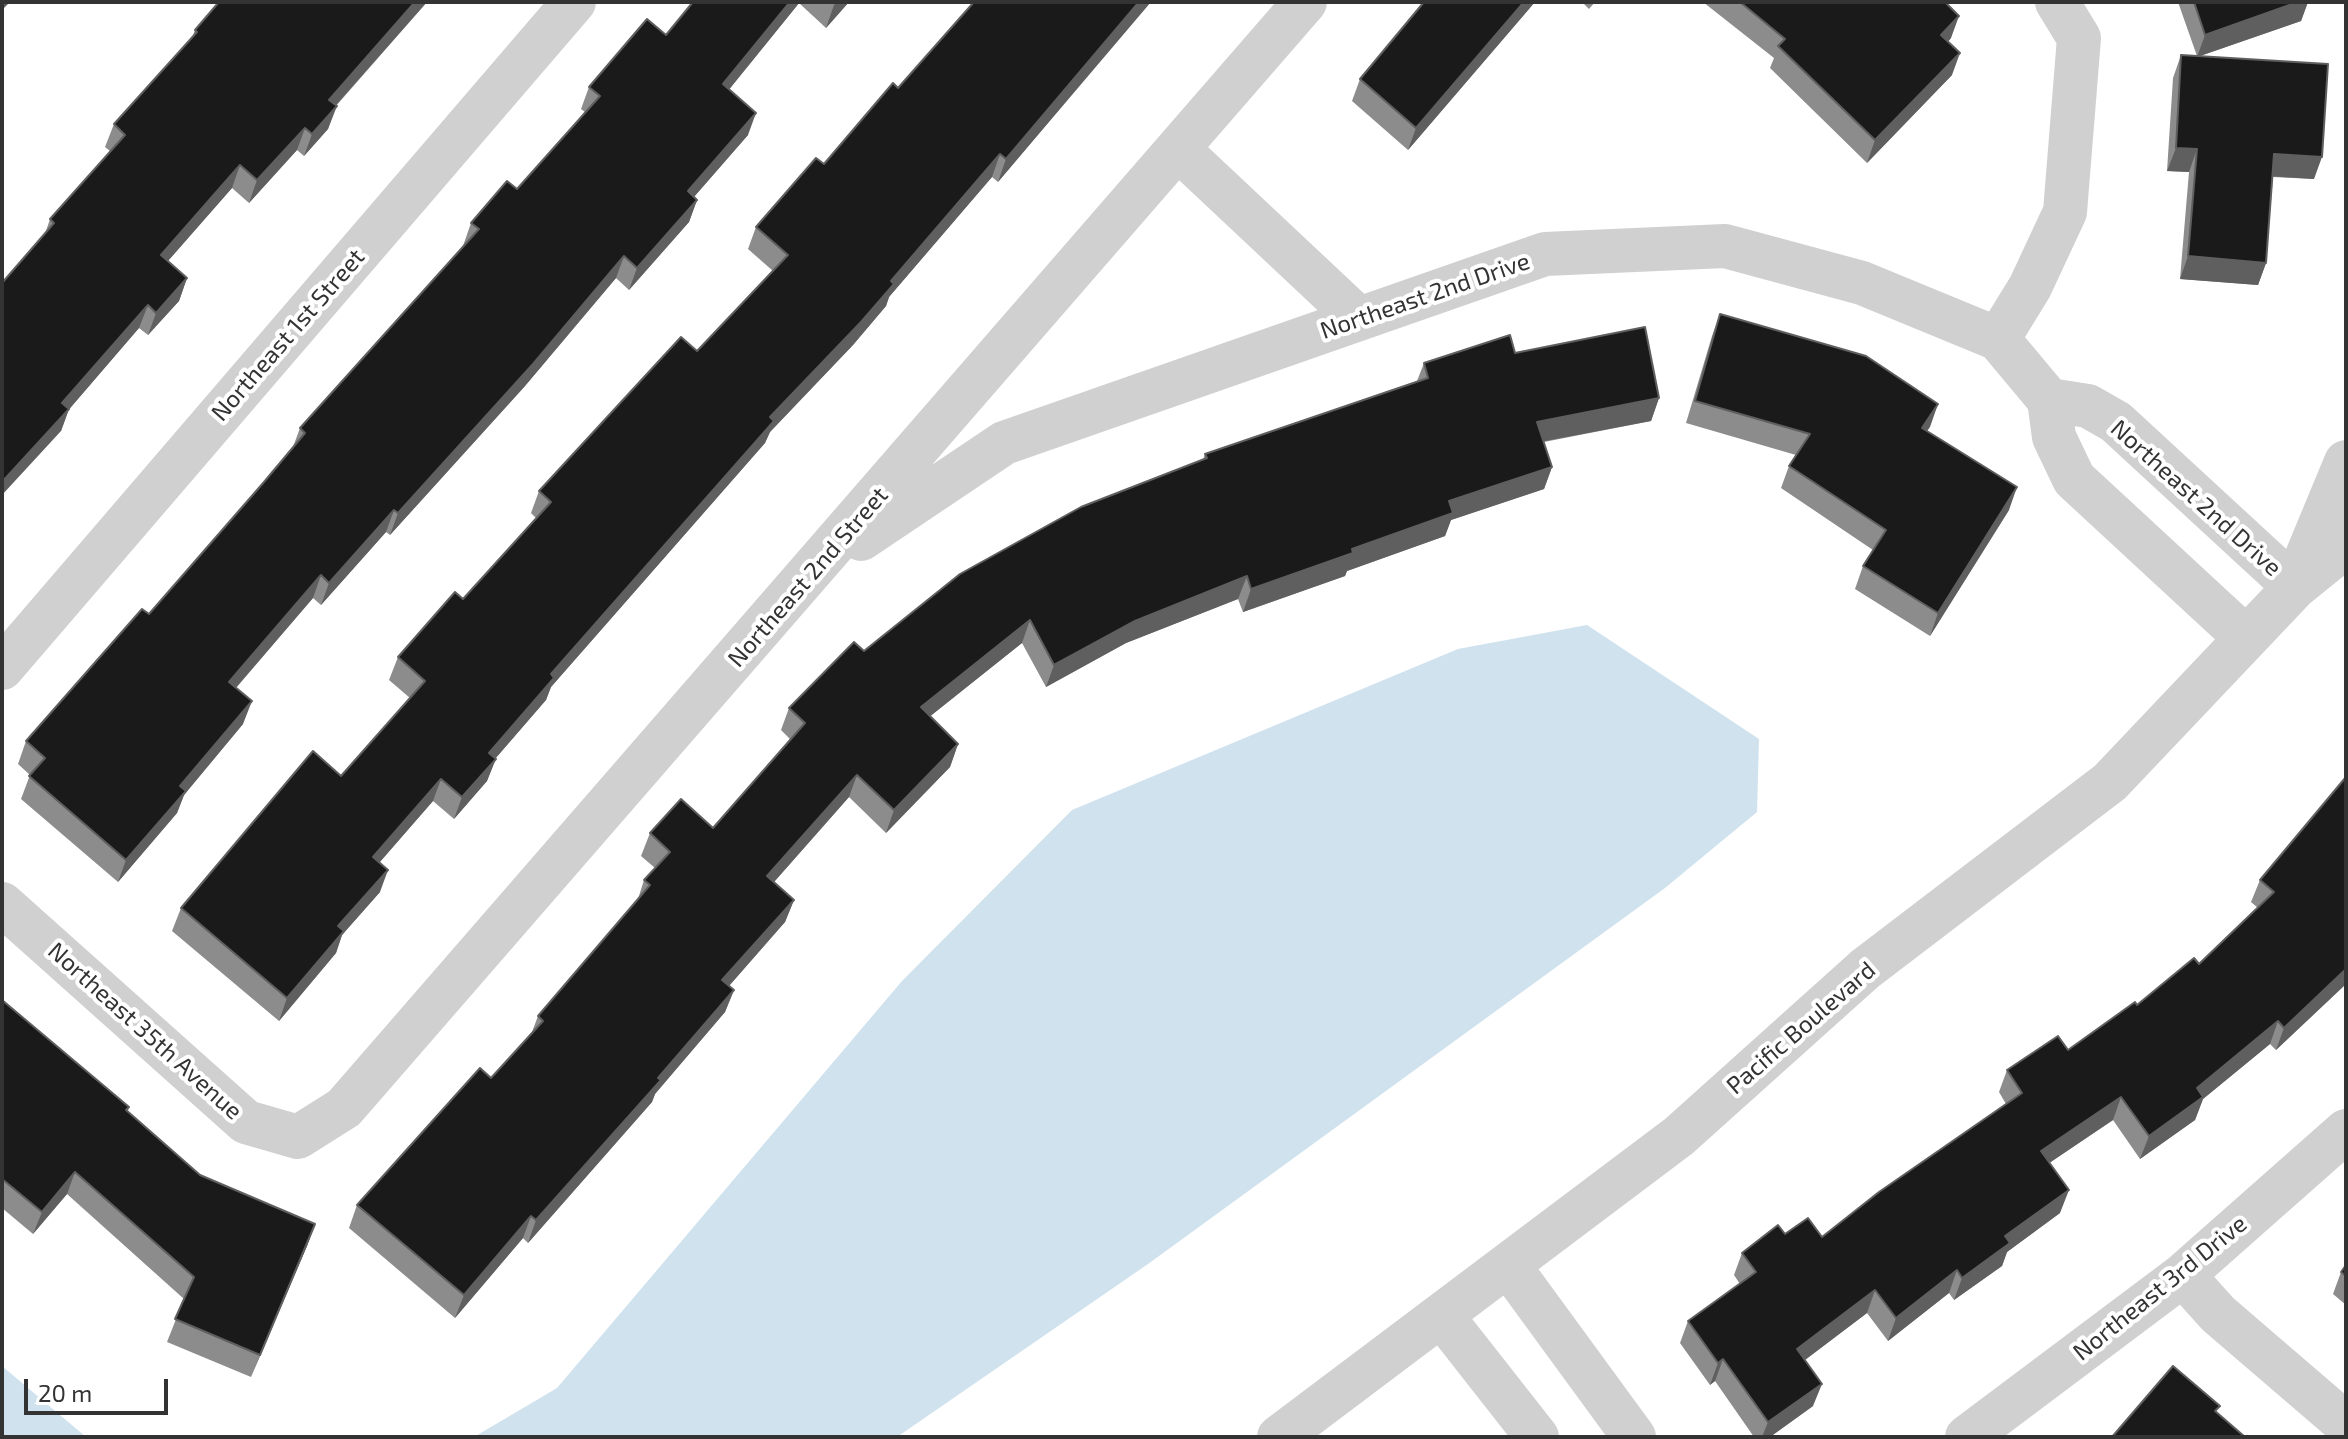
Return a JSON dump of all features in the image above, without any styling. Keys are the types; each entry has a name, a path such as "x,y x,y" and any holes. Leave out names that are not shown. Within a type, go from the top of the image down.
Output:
{"street":[{"name":"Northeast 1st Street","path":"2,668 574,2"},
{"name":"Northeast 2nd Street","path":"298,1137 344,1108 813,572 1305,2"},
{"path":"1998,339 2030,287 2065,212 2079,38 2057,2"},
{"path":"1178,149 1359,319"},
{"name":"Northeast 2nd Drive","path":"813,572 1004,443 1545,254 1725,246 1862,283 1998,339 2049,400 2088,406 2116,422 2295,587"},
{"path":"2049,400 2054,437 2074,479 2246,638"},
{"name":"Pacific Boulevard","path":"2295,587 2346,462"},
{"name":"Pacific Boulevard","path":"1279,1437 1679,1136 1865,969 2110,782 2295,587 2346,546"},
{"name":"Northeast 35th Avenue","path":"2,904 246,1122 298,1137"},
{"name":"Northeast 3rd Drive","path":"1967,1437 2183,1275 2346,1131"},
{"path":"1509,1266 1634,1437"},
{"path":"2183,1275 2218,1314 2346,1424"},
{"path":"1442,1316 1537,1437"}],"water":[{"path":"1587,625 1759,739 1757,812 1665,888 1148,1264 897,1437 474,1437 557,1388 902,981 1072,810 1458,649"},
{"path":"2,1366 86,1437 2,1437"}],"building":[{"path":"219,2 415,2 329,100 337,106 312,134 305,128 257,180 240,165 161,255 187,278 156,313 148,305 62,403 69,409 2,482 2,283 54,223 50,219 125,135 114,124 197,32 195,30"},
{"path":"693,2 790,2 723,84 756,113 688,191 697,200 637,268 624,256 533,364 398,513 394,510 329,583 321,575 229,682 252,701 180,786 186,791 126,860 29,776 45,758 26,741 142,609 149,614 264,482 305,433 300,428 479,229 471,223 507,181 517,189 600,96 589,87 647,19 666,35"},
{"path":"974,2 1139,2 1006,159 1000,154 891,281 894,284 770,417 774,421 551,674 554,678 489,753 496,759 462,797 441,779 373,857 388,870 338,926 344,931 287,998 181,908 313,751 341,776 425,681 398,657 455,592 463,599 551,502 539,491 681,337 697,351 788,255 756,227 816,158 824,164 893,83 898,88"},
{"path":"1424,2 1524,2 1416,128 1360,79"},
{"path":"1740,2 1945,2 1959,16 1941,35 1960,53 1875,140 1778,46 1785,39"},
{"path":"2194,2 2298,2 2205,35"},
{"path":"2181,55 2328,64 2322,157 2274,154 2266,263 2188,256 2197,149 2176,148"},
{"path":"1720,314 1866,356 1938,404 1922,428 2017,487 1938,613 1863,566 1886,530 1789,466 1810,434 1695,401"},
{"path":"1645,327 1659,398 1537,422 1552,467 1449,501 1453,513 1352,549 1353,553 1251,589 1247,576 1135,621 1054,665 1030,620 921,707 958,744 894,810 857,775 767,876 794,900 722,980 734,990 658,1078 661,1080 536,1220 531,1216 464,1295 357,1205 480,1068 491,1078 543,1021 538,1016 650,885 644,880 670,852 650,833 681,799 713,828 805,723 789,708 854,642 864,651 960,574 1081,507 1207,458 1205,454 1428,378 1424,363 1510,335 1515,353"},
{"path":"2346,777 2346,969 2284,1028 2278,1021 2197,1088 2203,1097 2149,1136 2121,1097 2041,1151 2069,1190 2005,1236 2010,1243 1962,1278 1957,1270 1896,1318 1875,1290 1797,1349 1822,1384 1768,1422 1723,1359 1718,1363 1688,1321 1756,1272 1742,1253 1778,1225 1785,1234 1808,1218 1822,1237 1879,1192 2022,1093 2007,1070 2058,1036 2068,1050 2135,1002 2137,1005 2194,958 2199,964 2274,892 2260,880"},
{"path":"2,1000 129,1107 126,1110 200,1175 315,1224 260,1355 175,1319 194,1277 75,1172 42,1212 2,1179"},
{"path":"2173,1366 2220,1406 2215,1411 2245,1437 2112,1437"}]}
